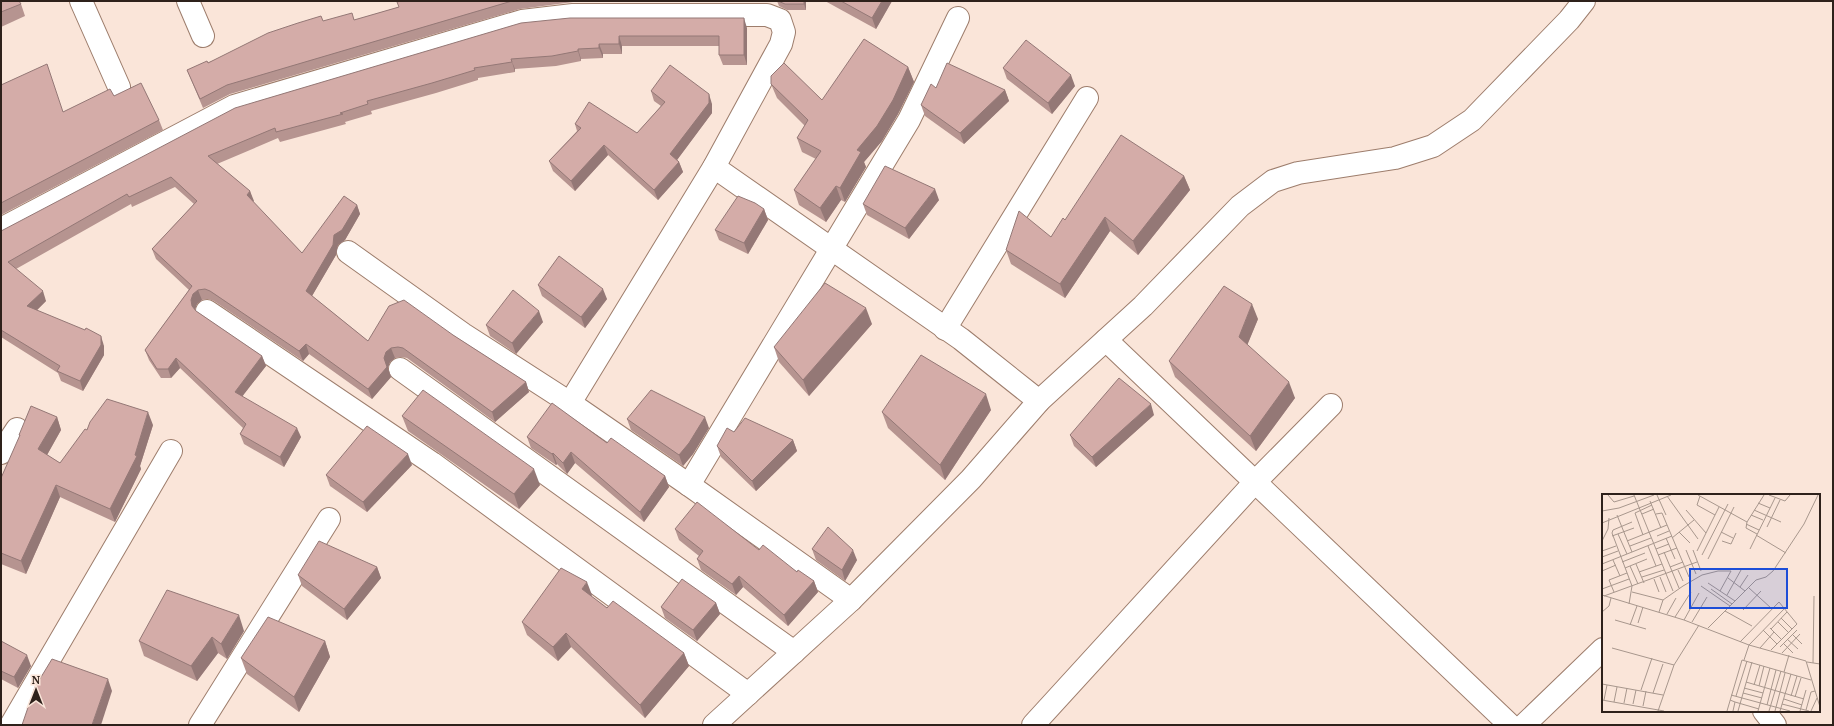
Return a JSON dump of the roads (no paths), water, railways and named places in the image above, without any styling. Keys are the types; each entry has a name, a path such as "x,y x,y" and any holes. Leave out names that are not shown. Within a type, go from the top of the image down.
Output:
{"street":[{"path":"81,1 119,87"},
{"path":"188,1 202,36"},
{"path":"714,725 851,600 971,479 1039,401 1143,306 1240,206 1273,181 1298,173 1395,158 1433,146 1472,120 1569,20 1584,1"},
{"path":"1,230 234,106 522,21 573,15 767,15 780,20 784,32 781,44 714,167 570,403"},
{"path":"689,485 909,120 958,18"},
{"path":"945,328 1087,98"},
{"path":"714,167 831,250 961,339 1039,401"},
{"path":"348,252 463,334 570,403 689,485 851,600"},
{"path":"207,311 432,463 748,694"},
{"path":"1106,340 1510,725"},
{"path":"400,369 794,652"},
{"path":"1033,725 1255,482 1331,405"},
{"path":"1,453 17,429"},
{"path":"11,725 171,451"},
{"path":"200,725 329,519"},
{"path":"1524,725 1602,650"},
{"path":"1765,712 1775,725"}]}
